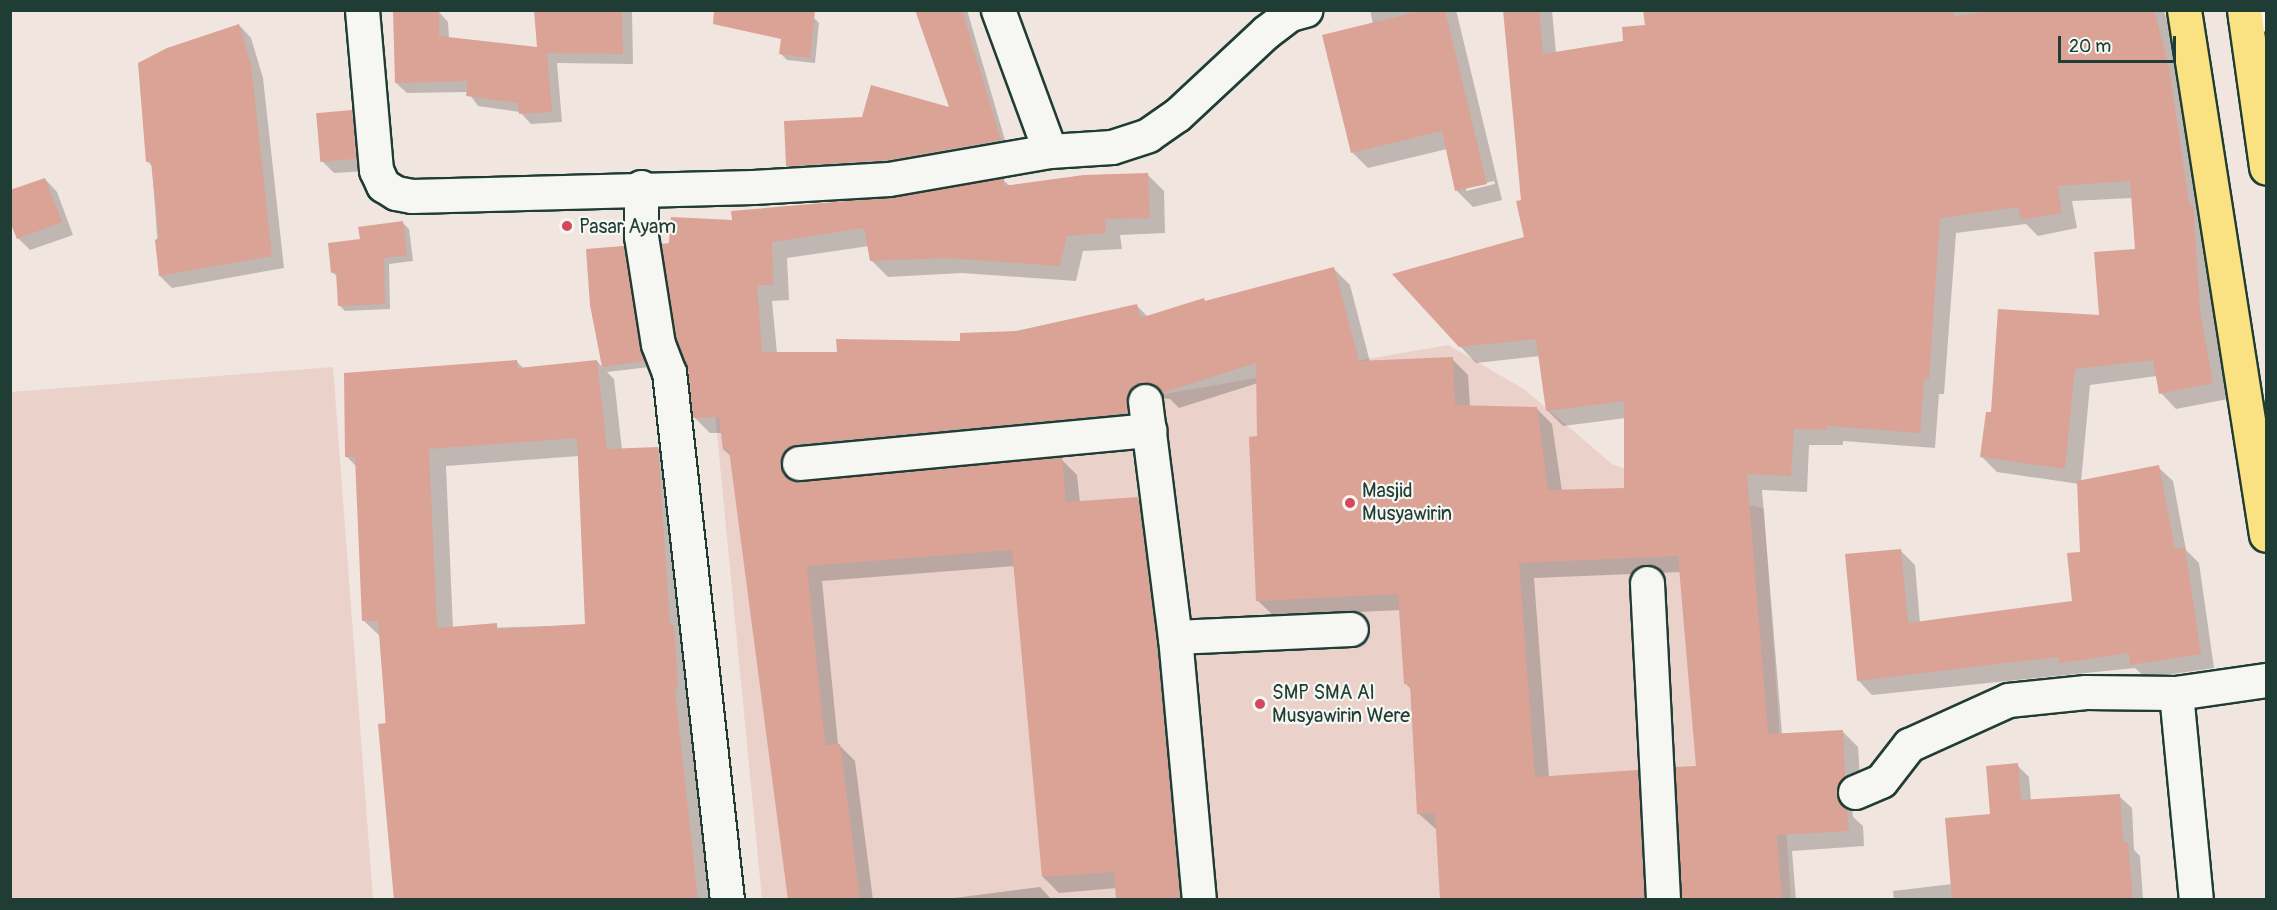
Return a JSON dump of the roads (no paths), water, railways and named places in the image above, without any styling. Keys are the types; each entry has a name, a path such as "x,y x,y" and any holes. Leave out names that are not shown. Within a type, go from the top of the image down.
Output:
{"highway":[{"path":"2184,10 2266,535"},
{"path":"2252,14 2266,167"}],"street":[{"path":"362,10 376,170 383,185 396,194 641,187 753,187 889,179 1050,151 1112,147 1148,135 1177,115 1266,32 1290,14 1305,10"},
{"path":"998,10 1050,151"},
{"path":"641,187 641,236 658,345 669,372 728,900"},
{"path":"799,463 1147,415 1175,637 1199,900"},
{"path":"1647,583 1663,900"},
{"path":"1175,637 1351,629"},
{"path":"1854,792 1881,781 1909,745 2008,700 2086,692 2176,693 2266,680"},
{"path":"2176,693 2196,900"}],"place":[{"name":"Pasar Ayam","path":"567,226"},
{"name":"Masjid Musyawirin","path":"1350,503"},
{"name":"SMP SMA Al Musyawirin Were","path":"1260,704"}]}
